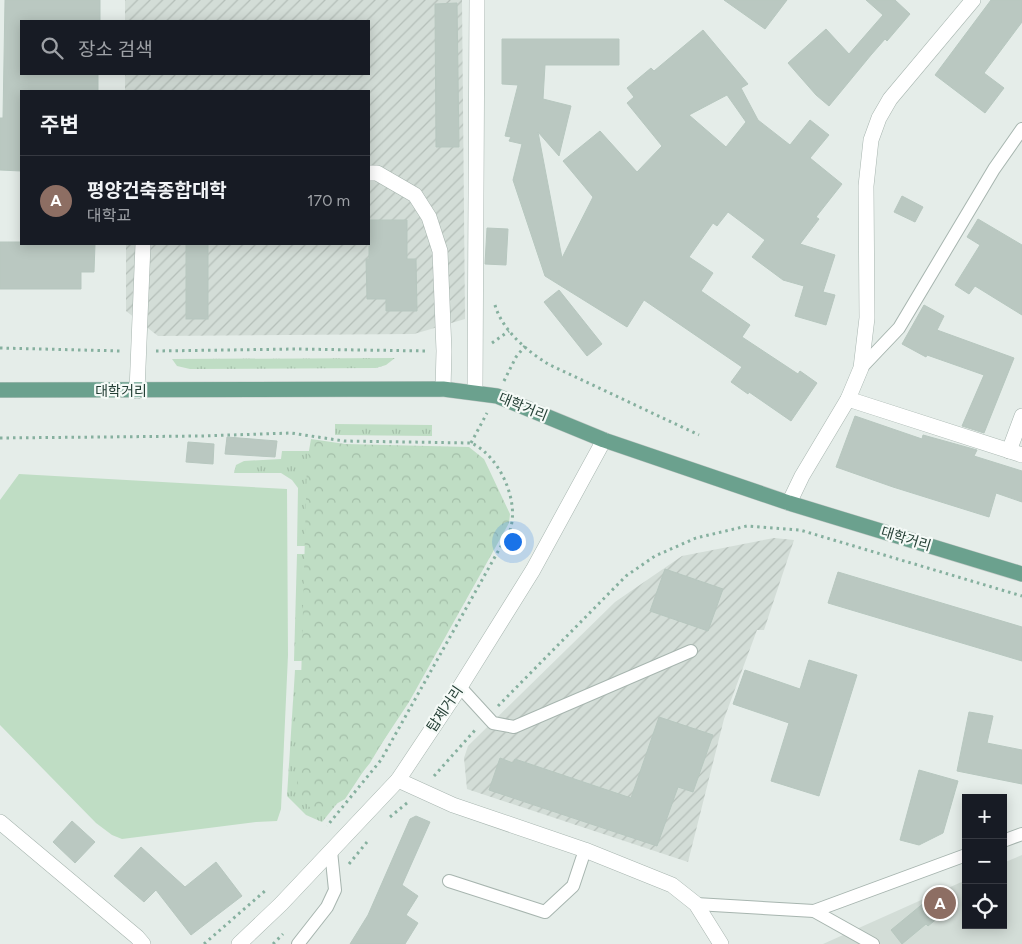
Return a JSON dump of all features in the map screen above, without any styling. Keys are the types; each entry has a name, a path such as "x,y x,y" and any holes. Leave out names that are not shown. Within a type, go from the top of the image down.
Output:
{"main road":[{"name":"대학거리","path":"0,390 443,389 475,392 497,396 604,440 789,503 1022,574"}],"street":[{"path":"475,392 477,0"},
{"path":"789,503 802,476 848,399 861,368 867,318 866,186 871,140 879,118 890,99 973,0"},
{"path":"370,174 377,173 415,195 430,217 440,251 444,351 443,389"},
{"path":"138,391 143,245"},
{"path":"848,399 1015,453 1022,416"},
{"name":"탑제거리","path":"239,944 281,904 398,780 460,687 533,570 604,440"},
{"path":"398,780 453,805 585,850 672,885 696,904 721,944"},
{"path":"0,822 143,944"}],"lane":[{"path":"861,368 899,328 994,169 1022,129"},
{"path":"460,687 493,724 514,727 691,652"},
{"path":"1007,840 1022,834"},
{"path":"449,881 545,912 572,886 585,850"},
{"path":"298,944 328,907 336,890 331,851"},
{"path":"696,904 814,911 962,856"},
{"path":"814,911 873,944"}],"path":[{"path":"494,304 496,311 509,331 533,355 548,364 699,435"},
{"path":"475,349 496,341 509,331"},
{"path":"0,348 138,351 296,349 444,351"},
{"path":"0,438 292,433 344,441 471,443 480,447 495,463 510,494 513,521 510,530 381,760 327,826"},
{"path":"204,944 266,890"}],"shaded area":[{"path":"125,0 462,0 465,319 414,334 158,336 126,311 126,245 370,245 370,90 125,90 125,75 370,75 370,20 125,20"},
{"path":"774,538 794,540 764,630 757,630 724,719 688,862 467,789 464,758 468,746 615,602 682,556"},
{"path":"1022,855 1022,944 823,944 962,882 962,929 1007,929 1007,861"}],"green space":[{"path":"395,358 386,365 376,368 190,369 177,366 172,359"},
{"path":"335,424 432,425 432,436 335,435"},
{"path":"311,439 345,444 469,447 484,459 510,514 509,523 409,702 345,799 322,812 314,811 304,802 297,785 307,462"},
{"path":"282,451 311,451 309,546 297,546 298,488 292,480 281,473 234,473 236,465 244,461 281,459"},
{"path":"19,474 287,489 288,655 281,809 277,821 122,839 112,835 96,823 0,725 0,500"},
{"path":"297,554 309,554 307,661 294,661"},
{"path":"295,670 307,670 397,718 370,763 322,822 306,815 287,796"}],"building":[{"path":"5,0 100,0 100,20 20,20 20,75 98,75 98,90 20,90 20,171 0,170 0,118 3,118"},
{"path":"724,0 787,0 765,29"},
{"path":"866,0 895,0 910,14 887,41 885,39 829,106 816,95 788,63 826,29 849,54 883,15"},
{"path":"991,0 1022,0 1022,22 984,73 1004,88 985,113 935,75"},
{"path":"457,3 459,147 436,147 435,4"},
{"path":"703,30 748,84 741,88 758,120 790,145 810,120 829,135 810,158 842,184 816,217 819,219 800,244 835,255 823,292 835,295 826,325 795,316 804,286 783,280 752,257 765,240 728,212 717,226 713,223 689,257 713,273 701,291 750,325 742,337 798,374 800,371 817,383 791,421 731,382 742,367 644,300 627,327 545,276 513,180 522,144 509,141 511,137 505,136 518,85 502,84 502,39 619,39 619,65 545,65 543,99 571,106 559,156 538,132 562,258 593,197 563,161 600,131 637,172 662,146 627,103 634,97 627,88 651,68 654,71","holes":["727,95 746,122 726,147 689,115"]},
{"path":"902,196 923,207 915,222 894,212"},
{"path":"978,219 1022,245 1022,315 975,286 969,294 955,285 980,245 967,237"},
{"path":"370,220 407,220 407,259 416,259 417,311 386,311 386,299 367,299 366,259 369,259"},
{"path":"487,228 508,229 506,265 485,264"},
{"path":"0,242 20,242 20,245 95,245 94,272 81,272 81,289 0,289"},
{"path":"186,245 208,245 208,319 186,319"},
{"path":"559,290 602,344 587,356 544,302"},
{"path":"924,305 944,316 937,330 1014,358 984,433 962,426 984,375 927,355 926,357 902,344"},
{"path":"855,416 922,439 923,435 977,450 974,456 1022,471 1022,502 996,493 989,517 836,467"},
{"path":"227,437 277,441 275,457 225,454"},
{"path":"188,442 214,444 213,464 186,462"},
{"path":"665,569 723,589 708,631 650,611"},
{"path":"838,572 1022,627 1022,661 828,603"},
{"path":"809,660 857,675 819,796 771,781 789,723 733,704 745,670 800,689"},
{"path":"969,712 993,716 987,743 1022,750 1022,784 957,771"},
{"path":"659,717 713,735 693,792 678,787 657,846 489,790 500,758 513,763 515,759 631,798"},
{"path":"919,770 958,781 943,833 919,845 900,840"},
{"path":"416,816 430,822 402,885 418,896 406,915 418,923 405,944 350,944 368,915 410,819"},
{"path":"72,821 95,842 75,863 53,842"},
{"path":"141,847 185,887 216,862 242,896 191,935 156,890 144,902 114,876"},
{"path":"942,888 955,904 928,926 926,924 902,944 891,930"}],"place":[{"name":"평양건축종합대학","path":"940,903"}]}
